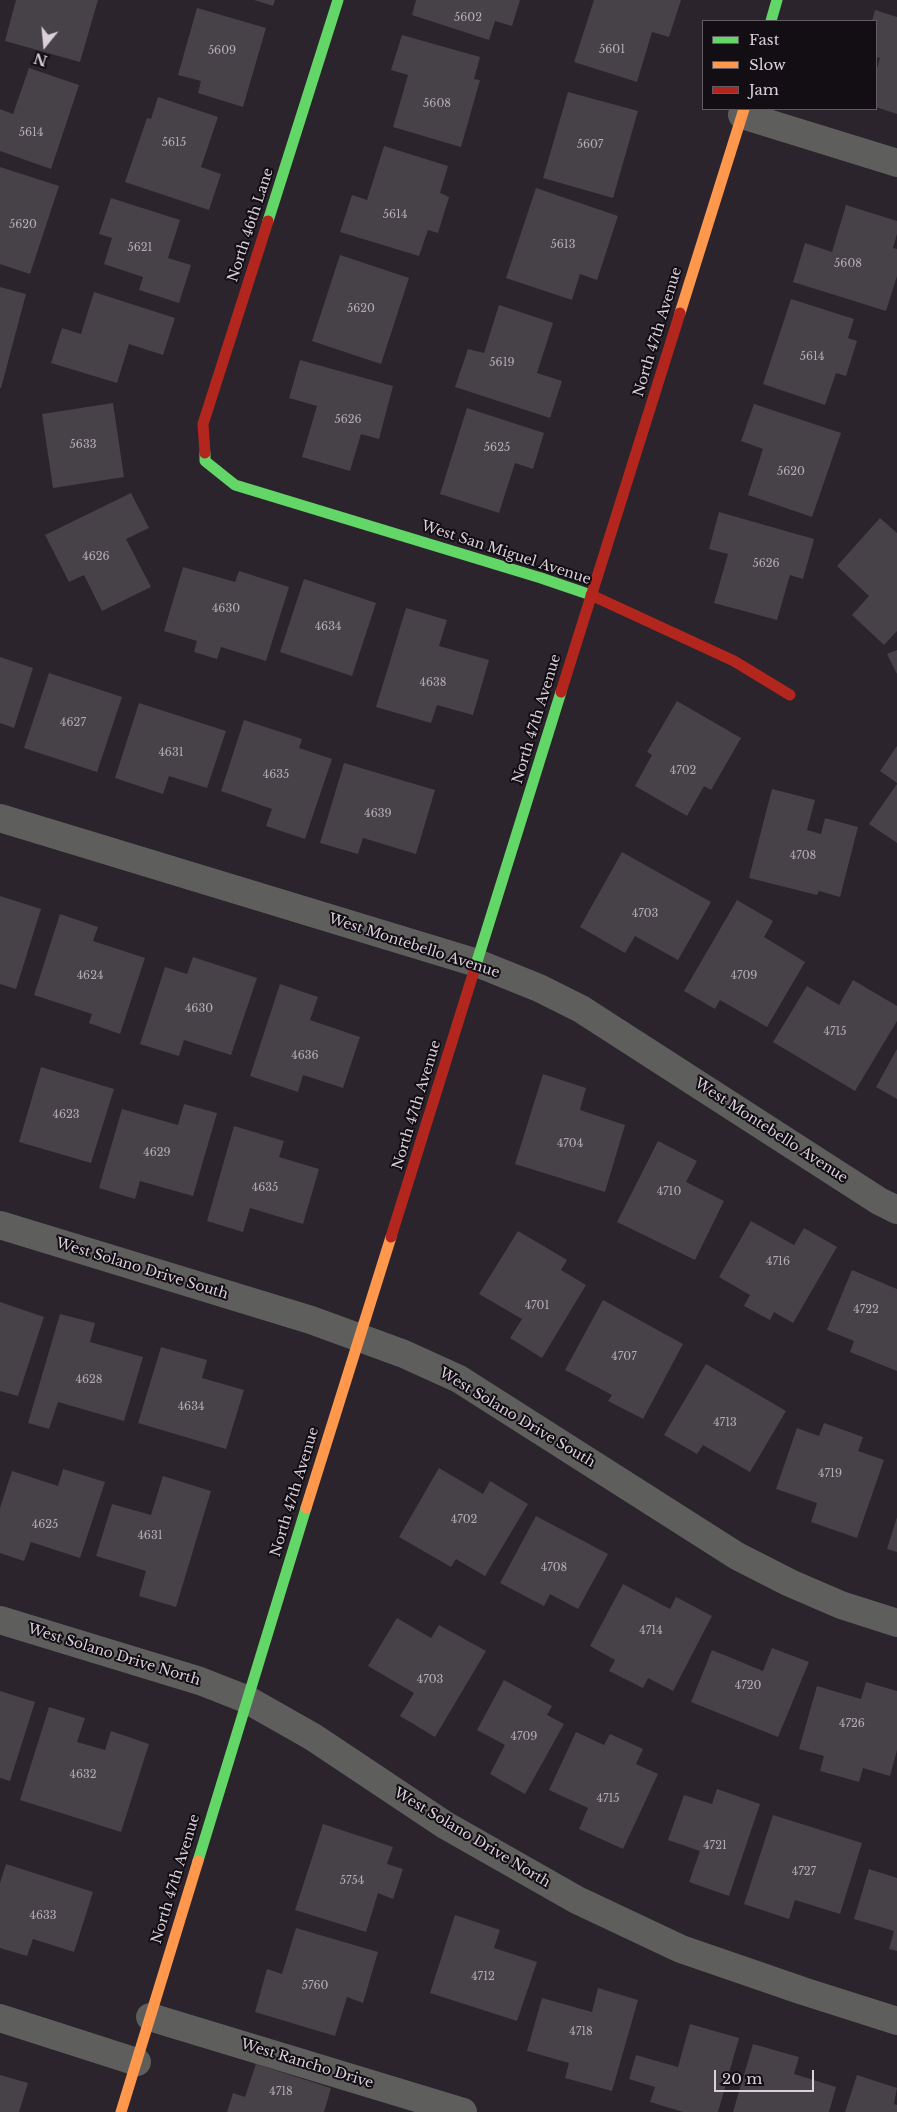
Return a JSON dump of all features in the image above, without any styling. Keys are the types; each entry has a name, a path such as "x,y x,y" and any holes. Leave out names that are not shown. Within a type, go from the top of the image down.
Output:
{"street":[{"name":"North 46th Lane","path":"205,461 203,424 338,0"},
{"path":"771,20 777,0"},
{"path":"743,112 897,163"},
{"name":"North 47th Avenue","path":"121,2112 246,1699 743,112"},
{"name":"West San Miguel Avenue","path":"205,461 235,485 592,595 734,661 790,695"},
{"name":"West Montebello Avenue","path":"0,818 477,963 539,988 582,1009 879,1201 897,1210"},
{"name":"West Solano Drive South","path":"0,1225 311,1320 404,1354 459,1379 738,1556 790,1583 841,1605 897,1623"},
{"name":"West Solano Drive North","path":"0,1620 200,1681 246,1699 313,1737 445,1825 577,1900 682,1949 802,1991 897,2020"},
{"name":"West Rancho Drive","path":"150,2016 464,2112"},
{"path":"0,2018 137,2062"}],"building":[{"path":"16,0 98,0 80,62 5,41"},
{"path":"254,0 275,0 273,6"},
{"path":"416,0 520,0 512,26 495,21 489,40 412,15"},
{"path":"594,0 681,0 669,37 652,32 637,82 574,62"},
{"path":"197,8 266,28 243,107 198,93 201,81 178,75"},
{"path":"875,10 897,17 897,114 877,107 877,68 880,58 877,57 877,20 872,20"},
{"path":"402,35 480,57 474,79 480,80 461,147 393,127 408,75 391,70"},
{"path":"29,68 79,85 51,169 0,151 0,109 13,114"},
{"path":"568,92 638,111 613,198 543,178"},
{"path":"158,97 218,117 201,167 221,174 209,210 125,182 147,118 151,119"},
{"path":"384,146 448,166 440,193 449,197 438,233 428,230 419,256 340,232 352,195 367,200"},
{"path":"0,167 59,186 30,274 0,264"},
{"path":"536,188 618,216 597,280 580,274 572,300 506,278"},
{"path":"111,198 180,220 168,258 191,265 179,303 139,290 143,277 104,264 112,238 99,234"},
{"path":"846,205 897,221 897,234 893,248 897,249 897,276 886,311 793,282 805,243 832,252"},
{"path":"340,255 409,278 381,364 312,341"},
{"path":"0,287 26,294 1,388 0,388"},
{"path":"94,292 175,318 163,355 129,344 117,383 51,363 62,328 81,334"},
{"path":"791,299 854,319 848,338 857,341 846,376 836,373 825,405 763,384"},
{"path":"499,305 553,323 537,373 562,381 550,418 455,387 468,349 484,353"},
{"path":"300,360 393,386 379,439 361,434 350,471 302,457 317,406 289,398"},
{"path":"113,403 124,477 53,488 42,414"},
{"path":"754,404 841,433 812,517 748,495 763,449 741,441"},
{"path":"467,408 544,433 533,469 515,463 499,513 440,494"},
{"path":"131,493 149,528 126,539 151,587 102,611 84,575 69,582 45,535"},
{"path":"719,512 814,539 803,579 790,575 777,620 714,603 728,554 709,549"},
{"path":"880,518 897,533 897,631 884,645 852,615 869,596 837,566"},
{"path":"183,567 235,582 239,571 289,587 266,661 221,647 217,659 194,652 197,641 164,631"},
{"path":"304,579 376,603 352,676 280,652"},
{"path":"406,608 447,620 439,646 489,660 473,715 437,705 431,723 376,707"},
{"path":"897,650 897,674 887,654"},
{"path":"0,657 33,668 14,728 0,723"},
{"path":"49,673 122,697 97,772 24,748"},
{"path":"677,701 741,738 711,790 704,786 687,816 635,786 652,755 647,752"},
{"path":"139,703 226,731 207,788 169,776 163,794 115,778"},
{"path":"244,720 302,739 299,748 332,759 305,839 266,826 272,809 221,791"},
{"path":"897,746 897,783 880,771"},
{"path":"344,763 435,790 416,854 363,838 358,854 320,843"},
{"path":"897,784 897,843 869,824"},
{"path":"772,789 815,800 807,830 821,834 825,818 858,827 840,897 819,891 817,895 749,878"},
{"path":"622,852 711,902 678,960 635,936 625,953 580,927"},
{"path":"0,896 41,909 16,989 0,984"},
{"path":"737,900 773,921 764,937 805,962 767,1027 720,1000 715,1009 684,991"},
{"path":"60,914 98,927 93,941 145,958 120,1034 89,1023 92,1014 34,995"},
{"path":"193,957 257,978 231,1055 184,1040 179,1056 140,1044 165,967 187,974"},
{"path":"853,980 897,1006 897,1021 855,1091 773,1042 807,986 839,1005"},
{"path":"280,984 318,997 310,1020 360,1037 343,1088 303,1075 298,1092 250,1076"},
{"path":"897,1049 897,1099 876,1087"},
{"path":"41,1067 114,1089 91,1163 19,1142"},
{"path":"543,1074 586,1088 580,1110 625,1125 605,1192 515,1164"},
{"path":"184,1104 217,1113 193,1196 140,1181 135,1199 99,1188 122,1109 178,1125"},
{"path":"234,1126 284,1141 279,1157 319,1169 303,1224 250,1208 243,1232 207,1221"},
{"path":"658,1141 697,1161 686,1182 724,1201 695,1260 617,1222"},
{"path":"751,1221 794,1245 804,1228 837,1247 793,1323 774,1312 770,1320 744,1306 750,1295 719,1277"},
{"path":"518,1231 567,1260 561,1270 586,1285 542,1358 510,1338 522,1319 479,1294"},
{"path":"852,1270 897,1289 897,1371 850,1352 854,1341 827,1330"},
{"path":"603,1300 683,1344 643,1419 608,1401 612,1395 565,1370"},
{"path":"0,1302 44,1317 18,1396 0,1391"},
{"path":"60,1314 95,1323 90,1342 143,1357 124,1421 58,1402 49,1429 28,1423"},
{"path":"161,1347 207,1360 202,1378 244,1390 226,1449 138,1423"},
{"path":"706,1364 786,1411 750,1472 703,1445 697,1454 664,1435"},
{"path":"824,1423 863,1437 858,1451 884,1460 857,1538 811,1522 817,1503 776,1489 797,1428 819,1436"},
{"path":"439,1468 483,1494 490,1481 528,1504 485,1576 456,1559 451,1567 399,1537"},
{"path":"63,1469 105,1482 80,1558 31,1542 24,1561 0,1553 0,1508 12,1471 58,1486"},
{"path":"163,1476 211,1491 176,1607 139,1596 146,1571 96,1556 112,1504 151,1515"},
{"path":"536,1516 608,1554 578,1609 550,1594 544,1606 500,1583"},
{"path":"897,1517 897,1552 887,1549"},
{"path":"623,1584 670,1609 676,1597 712,1616 673,1691 648,1678 643,1688 609,1671 615,1660 590,1646"},
{"path":"397,1618 431,1638 439,1625 486,1651 435,1737 400,1716 414,1693 368,1666"},
{"path":"772,1648 809,1662 778,1737 691,1702 712,1650 763,1671"},
{"path":"504,1680 552,1706 547,1715 564,1724 525,1794 490,1774 505,1745 477,1730"},
{"path":"866,1682 897,1691 897,1750 890,1776 863,1768 859,1782 820,1771 824,1756 799,1749 817,1686 861,1699"},
{"path":"0,1691 35,1702 10,1781 0,1778"},
{"path":"49,1707 85,1718 77,1742 105,1750 111,1731 149,1744 121,1832 20,1800"},
{"path":"576,1732 604,1745 610,1734 643,1749 636,1764 658,1774 623,1849 579,1829 588,1808 549,1790"},
{"path":"717,1789 760,1804 729,1896 689,1882 700,1851 668,1840 684,1795 712,1804"},
{"path":"773,1815 862,1843 840,1914 795,1900 789,1919 744,1904"},
{"path":"323,1824 393,1847 387,1864 403,1869 393,1899 378,1893 366,1932 295,1910"},
{"path":"6,1864 93,1892 74,1952 33,1939 27,1956 0,1948 0,1883"},
{"path":"869,1869 897,1878 897,1951 889,1949 894,1931 854,1919"},
{"path":"455,1915 500,1930 494,1948 537,1962 517,2021 430,1993"},
{"path":"296,1928 378,1952 363,2003 347,1997 335,2036 255,2012 267,1969 282,1974"},
{"path":"598,1988 638,2000 612,2091 565,2078 569,2063 527,2051 542,1998 592,2012"},
{"path":"690,2024 739,2038 718,2112 683,2112 650,2102 655,2087 629,2079 636,2055 678,2067"},
{"path":"753,2044 799,2057 794,2074 836,2087 829,2112 733,2112"},
{"path":"256,2064 331,2088 324,2112 227,2112 233,2093 245,2097"},
{"path":"0,2075 28,2083 19,2112 0,2112"},
{"path":"857,2075 897,2088 894,2104 897,2105 897,2112 845,2112"}],"traffic: fast":[{"path":"268,221 338,0"},
{"path":"771,20 777,0"},
{"path":"205,453 205,461 235,485 591,595"},
{"path":"474,971 561,692"},
{"path":"198,1861 306,1508"}],"traffic: slow":[{"path":"680,313 744,110"},
{"path":"306,1508 391,1237"},
{"path":"121,2112 198,1861"}],"traffic: jam":[{"path":"205,453 203,424 268,221"},
{"path":"561,692 680,313"},
{"path":"591,595 734,661 790,695"},
{"path":"391,1237 474,971"}]}
